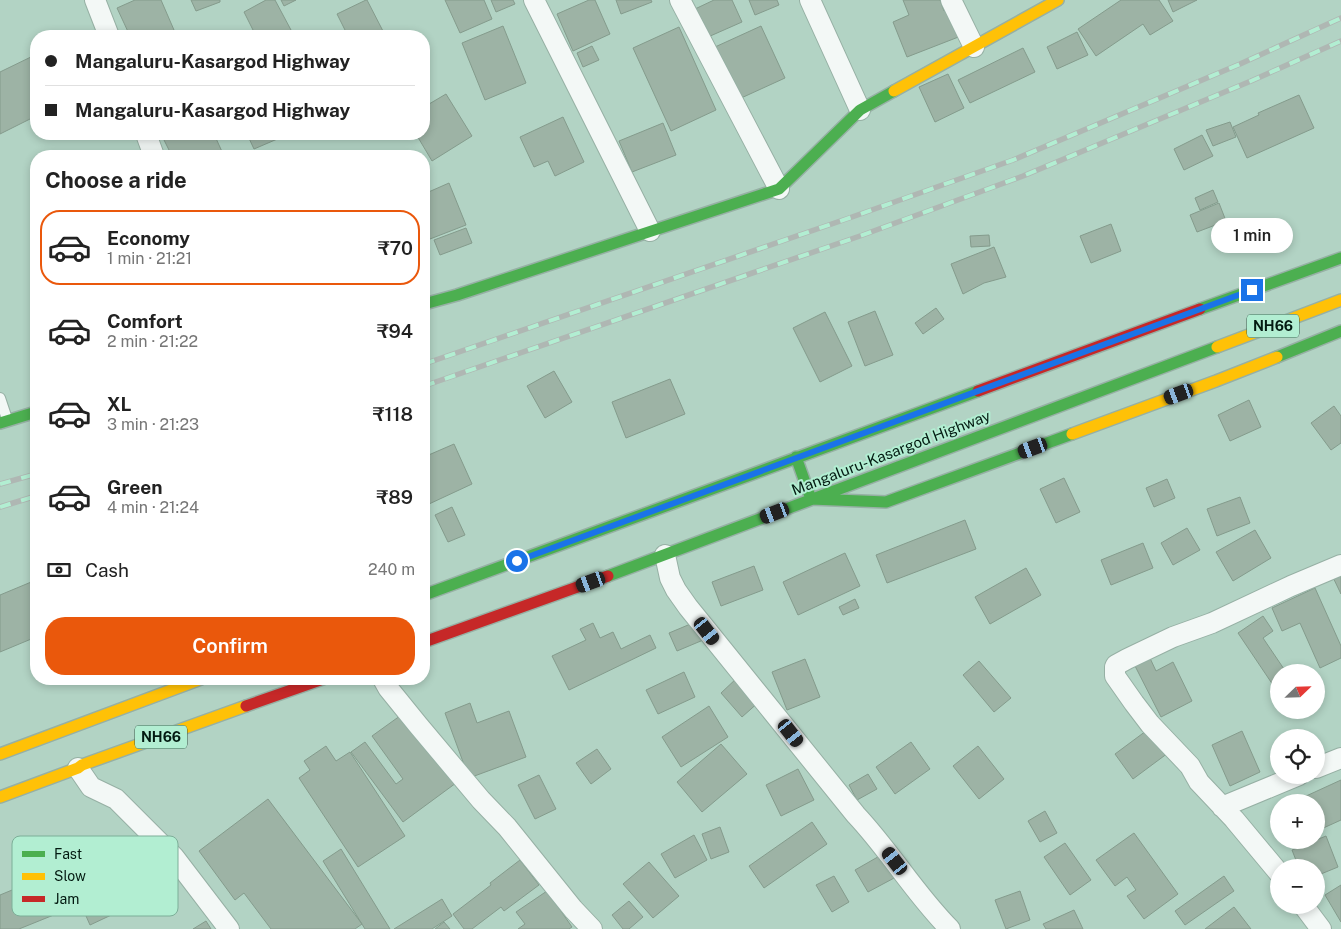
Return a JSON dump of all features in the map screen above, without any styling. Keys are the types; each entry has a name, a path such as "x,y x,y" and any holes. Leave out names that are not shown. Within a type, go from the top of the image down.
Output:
{"main road":[{"path":"430,302 779,189 860,110 1058,0"},
{"name":"Mangaluru-Kasargod Highway","path":"430,593 1341,258"},
{"name":"Mangaluru-Kasargod Highway","path":"430,640 665,555 1341,300"},
{"path":"796,457 811,499 886,502 1216,381 1341,331"},
{"path":"4,422 30,414"},
{"name":"NH66","path":"0,754 185,685"},
{"name":"NH66","path":"0,797 82,765 306,685"}],"street":[{"path":"95,0 107,30"},
{"path":"534,0 650,231"},
{"path":"680,0 779,189"},
{"path":"810,0 860,110"},
{"path":"951,0 974,47"},
{"path":"665,555 670,578 688,606 881,843 937,916 950,929"},
{"path":"1270,862 1200,782 1190,766 1150,724 1116,676 1115,668 1116,665 1173,636 1212,623 1291,586 1341,566"},
{"path":"386,685 481,800 507,827 592,929"},
{"path":"1325,764 1341,758"},
{"path":"78,768 91,787 116,800 153,836"},
{"path":"1222,807 1277,784"},
{"path":"178,862 230,929"},
{"path":"1310,914 1321,929"}],"lane":[{"path":"0,398 4,422"}],"building":[{"path":"135,0 161,0 174,30 127,30 117,8"},
{"path":"191,0 220,0 220,2 196,11"},
{"path":"266,0 275,0 291,30 253,30 244,12"},
{"path":"281,0 296,0 284,6"},
{"path":"367,0 382,30 345,30 337,14"},
{"path":"445,0 484,0 492,19 460,33"},
{"path":"491,0 513,0 515,4 496,12"},
{"path":"589,0 595,0 610,34 573,51 557,14"},
{"path":"616,0 651,0 652,2 621,14"},
{"path":"714,0 732,0 742,22 708,37 695,9"},
{"path":"749,0 777,0 779,5 755,15"},
{"path":"903,0 940,0 944,11 950,8 961,36 907,57 893,22 909,15"},
{"path":"1121,0 1159,0 1173,21 1150,35 1143,24 1096,56 1078,29"},
{"path":"1168,0 1197,0 1173,12"},
{"path":"503,26 526,83 485,100 462,43"},
{"path":"761,26 785,78 739,99 715,47"},
{"path":"679,27 716,110 671,131 633,48"},
{"path":"1077,32 1088,55 1057,69 1047,47"},
{"path":"592,46 599,60 583,67 577,53"},
{"path":"1023,48 1035,72 970,103 958,80"},
{"path":"30,57 30,119 0,134 0,72"},
{"path":"948,74 964,108 935,122 919,87"},
{"path":"446,94 472,136 432,161 430,150 425,150 420,140 430,140 430,103"},
{"path":"1299,95 1314,128 1247,158 1233,127 1259,115 1258,113"},
{"path":"563,117 584,162 555,176 548,161 534,167 520,137"},
{"path":"1230,122 1236,137 1213,146 1206,130"},
{"path":"663,123 676,155 632,172 619,141"},
{"path":"1202,135 1213,156 1184,170 1174,149"},
{"path":"164,140 217,140 221,150 169,150"},
{"path":"250,140 275,140 254,149"},
{"path":"449,183 466,225 430,239 430,191"},
{"path":"1213,190 1218,202 1200,210 1195,198"},
{"path":"1219,203 1226,221 1197,232 1190,215"},
{"path":"1111,224 1121,251 1091,263 1080,236"},
{"path":"466,228 472,243 440,255 434,240"},
{"path":"989,235 990,246 971,247 970,236"},
{"path":"994,247 1006,277 984,283 963,294 951,264"},
{"path":"936,308 944,319 923,334 915,323"},
{"path":"875,311 893,355 865,366 848,322"},
{"path":"825,312 852,366 820,382 793,328"},
{"path":"554,371 572,402 545,418 527,386"},
{"path":"670,379 685,414 626,438 612,402"},
{"path":"1249,400 1261,427 1230,441 1218,415"},
{"path":"1334,406 1341,416 1341,443 1331,450 1311,423"},
{"path":"454,444 472,484 430,504 430,454"},
{"path":"1064,478 1080,512 1056,523 1040,489"},
{"path":"1167,479 1175,498 1154,507 1146,488"},
{"path":"1240,497 1250,523 1217,536 1207,509"},
{"path":"452,507 465,535 448,542 435,515"},
{"path":"965,520 976,549 887,583 876,555"},
{"path":"1187,528 1200,550 1173,565 1161,543"},
{"path":"1255,530 1271,558 1233,581 1216,552"},
{"path":"1143,543 1153,568 1111,585 1101,560"},
{"path":"845,553 860,586 798,615 783,582"},
{"path":"1341,561 1341,594 1328,567"},
{"path":"754,566 763,590 721,606 712,582"},
{"path":"1026,568 1041,595 990,624 975,597"},
{"path":"30,582 30,640 0,652 0,595"},
{"path":"1315,588 1341,646 1341,658 1325,666 1325,664 1318,664 1300,623 1282,631 1272,608"},
{"path":"855,599 859,608 843,615 839,607"},
{"path":"1263,616 1273,631 1263,638 1281,664 1270,664 1270,681 1238,633"},
{"path":"700,620 708,638 677,651 669,633"},
{"path":"593,623 600,638 613,632 621,649 650,635 656,648 569,690 552,656 586,640 580,629"},
{"path":"1149,656 1156,671 1173,662 1192,701 1161,717 1134,664"},
{"path":"805,659 820,697 787,710 772,672"},
{"path":"979,661 1011,698 994,712 963,675"},
{"path":"684,672 695,697 658,714 646,690"},
{"path":"738,677 760,701 742,717 721,693"},
{"path":"470,703 477,723 509,711 526,757 469,778 445,713"},
{"path":"709,706 728,737 681,767 662,737"},
{"path":"404,713 456,783 403,822 351,752 365,742 396,784 403,779 372,736"},
{"path":"1150,728 1168,753 1133,779 1115,754"},
{"path":"1242,731 1260,772 1230,786 1212,745"},
{"path":"911,742 930,769 895,794 876,767"},
{"path":"721,744 747,774 702,812 677,782"},
{"path":"326,746 336,761 350,752 405,836 358,867 299,778 310,770 304,761"},
{"path":"978,746 1004,779 979,799 953,766"},
{"path":"597,749 611,769 591,784 576,763"},
{"path":"798,769 814,800 781,816 766,785"},
{"path":"868,774 877,789 857,800 849,785"},
{"path":"539,775 556,809 535,819 518,785"},
{"path":"1341,780 1341,820 1325,827 1325,794 1311,794"},
{"path":"268,799 362,924 355,929 271,929 244,893 235,900 199,851"},
{"path":"1045,811 1057,833 1040,842 1028,821"},
{"path":"812,822 827,844 764,888 749,866"},
{"path":"720,827 729,852 711,859 702,834"},
{"path":"1134,833 1178,894 1144,919 1127,896 1136,890 1127,877 1115,886 1096,860"},
{"path":"694,835 707,860 675,878 661,854"},
{"path":"1325,836 1338,867 1325,872 1325,859 1296,859 1292,850 1294,849 1325,849"},
{"path":"1065,843 1091,880 1070,895 1044,857"},
{"path":"341,849 390,929 365,929 323,861"},
{"path":"883,854 896,877 868,892 855,870"},
{"path":"520,860 539,885 504,911 501,907 472,929 464,929 453,914"},
{"path":"649,862 679,896 653,918 623,884"},
{"path":"834,876 849,902 832,912 816,885"},
{"path":"1224,876 1234,891 1185,925 1175,911"},
{"path":"1341,885 1341,922 1325,895"},
{"path":"12,890 12,916 51,916 19,929 0,929 0,895"},
{"path":"547,891 572,927 569,929 518,929 525,924 516,912"},
{"path":"1020,891 1030,920 1006,929 995,900"},
{"path":"442,899 452,916 432,929 394,929"},
{"path":"629,901 643,917 629,929 623,929 612,915"},
{"path":"1234,907 1251,929 1205,929"},
{"path":"1074,910 1083,929 1046,929 1043,924"},
{"path":"86,916 109,916 90,925"},
{"path":"206,921 211,929 193,929"},
{"path":"444,922 450,929 435,929"}],"railway":[{"path":"430,362 1013,160 1240,64 1341,18"},
{"path":"430,384 860,236 1023,176 1251,81 1341,41"},
{"path":"0,484 30,476"},
{"path":"0,507 30,498"}],"traffic: fast":[{"path":"430,302 779,189 860,110 894,91"},
{"path":"1200,309 1341,258"},
{"path":"1277,357 1341,331"},
{"path":"608,576 1217,347"},
{"path":"430,593 978,391"},
{"path":"0,423 30,414"},
{"path":"796,457 811,499 886,502 1072,434"}],"traffic: slow":[{"path":"894,91 1058,0"},
{"path":"1217,347 1341,300"},
{"path":"1072,434 1277,357"},
{"path":"0,754 185,685"},
{"path":"0,797 82,765 246,706"}],"traffic: jam":[{"path":"978,391 1200,309"},
{"path":"430,640 608,576"},
{"path":"246,706 306,685"}],"route":[{"path":"517,561 1252,290"}]}
